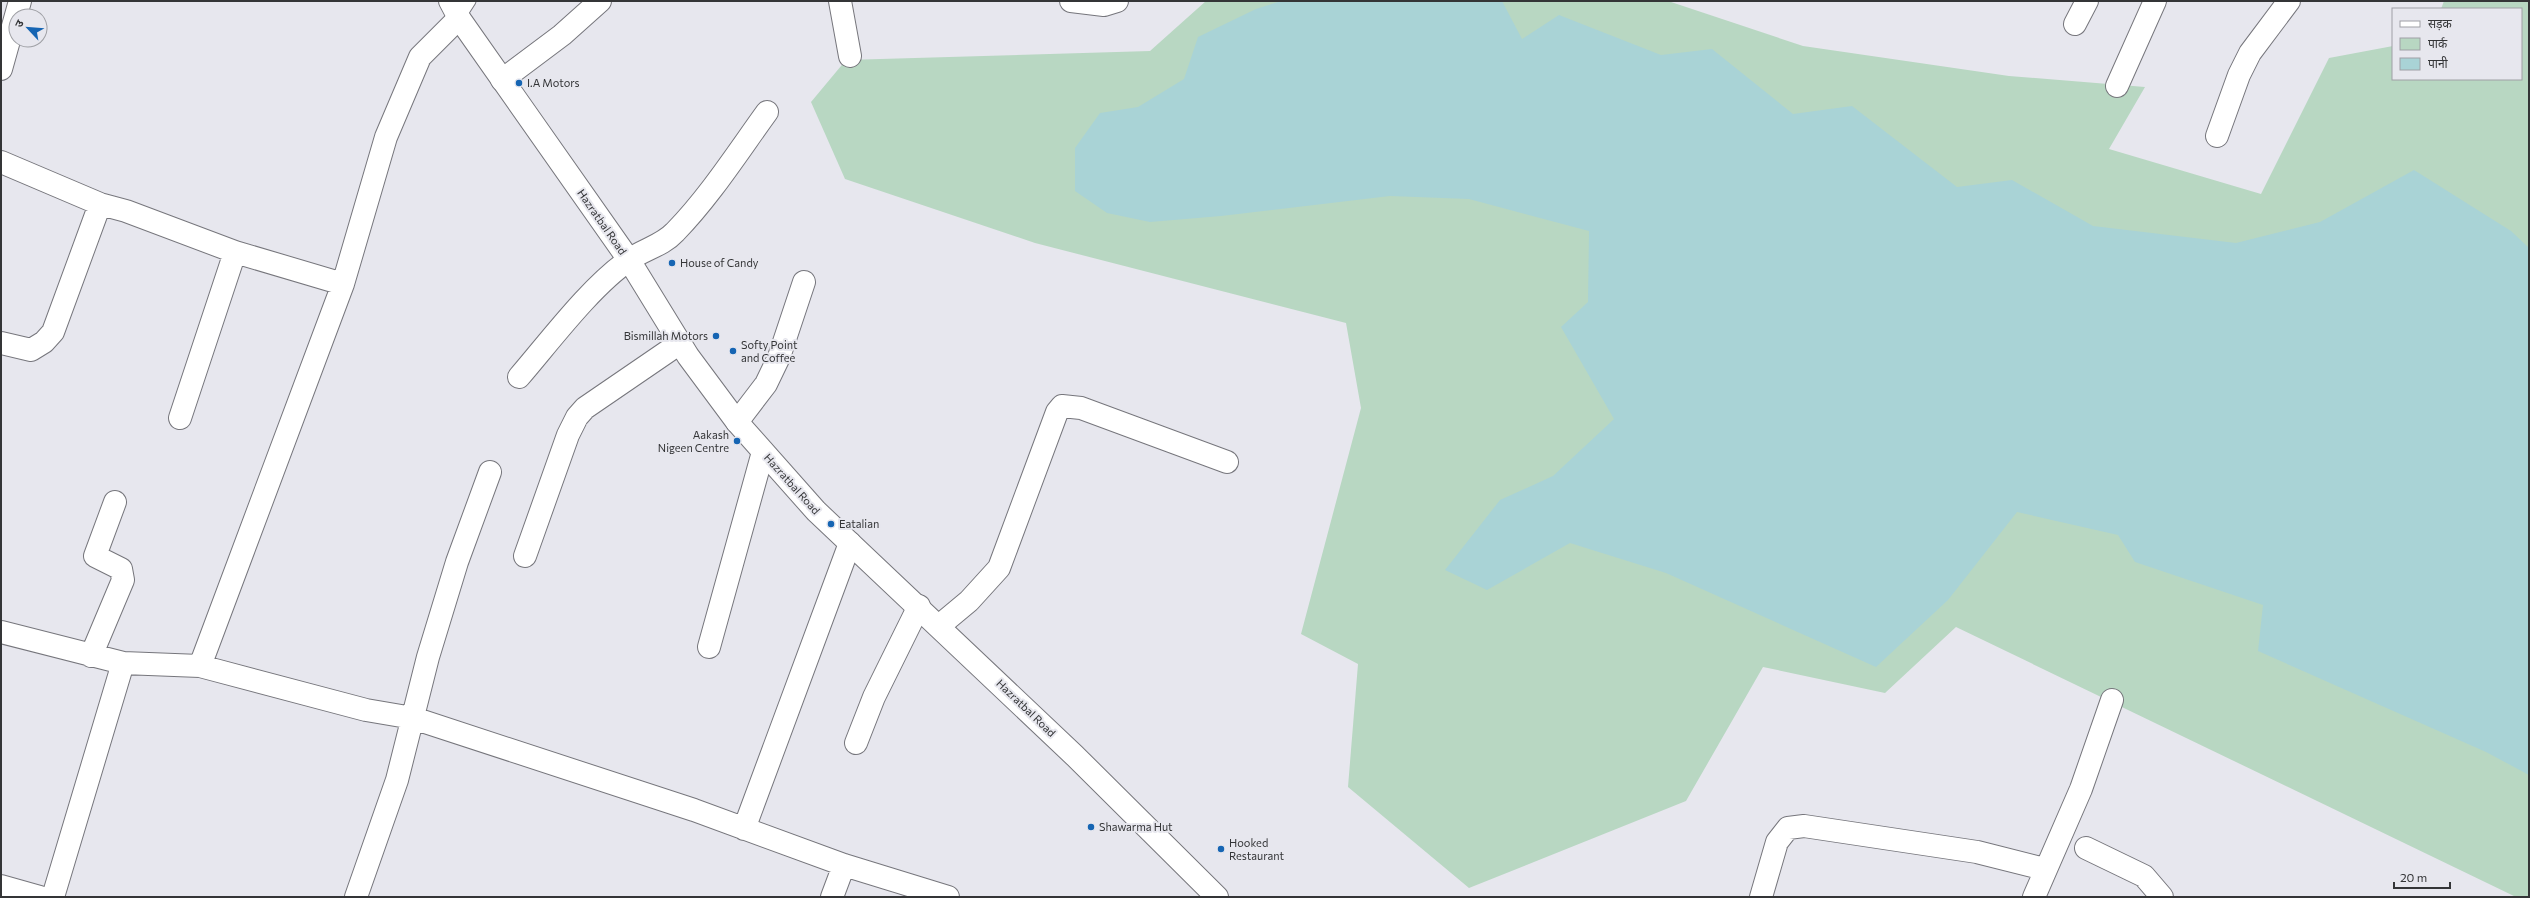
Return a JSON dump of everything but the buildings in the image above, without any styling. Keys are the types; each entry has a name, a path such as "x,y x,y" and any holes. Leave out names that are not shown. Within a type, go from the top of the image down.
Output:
{"street":[{"path":"1,69 20,1"},
{"path":"502,80 562,35 600,1"},
{"path":"840,1 850,56"},
{"path":"1071,1 1104,6 1118,1"},
{"path":"2075,24 2087,1"},
{"path":"2117,86 2156,1"},
{"path":"2217,136 2239,75 2250,53 2289,1"},
{"path":"200,666 343,284 386,137 420,57 460,7"},
{"name":"Hazratbal Road","path":"460,7 502,80 629,260 680,343 737,422 816,511 919,606 1075,756 1217,897"},
{"path":"519,377 586,300 629,260 664,242 675,233 693,213 767,112"},
{"path":"1,162 100,204 126,211 235,252 343,284"},
{"path":"1,343 31,350 44,342 53,332 100,204"},
{"path":"180,418 235,252"},
{"path":"737,422 766,384 779,356 804,282"},
{"path":"525,556 568,435 577,417 592,403 680,343"},
{"path":"939,626 969,601 999,568 1057,412 1062,406 1081,408 1227,462"},
{"path":"709,646 763,452"},
{"path":"356,897 397,780 428,657 457,562 490,472"},
{"path":"91,656 123,575 121,569 95,556 114,502"},
{"path":"744,828 850,543"},
{"path":"856,743 874,697 919,606"},
{"path":"1,632 123,663 200,666 360,709 413,718 607,780 844,865 904,890 948,897"},
{"path":"53,897 123,663"},
{"path":"2034,897 2044,869 2081,789 2112,700"},
{"path":"1761,897 1777,842 1788,828 1804,826 1977,852 2044,869"},
{"path":"2086,848 2144,876 2162,897"},
{"path":"832,897 844,865"},
{"path":"1,886 40,897"}],"green space":[{"path":"1206,1 1668,1 1803,46 2009,76 2145,87 2109,149 2261,194 2329,58 2392,46 2392,80 2522,80 2522,8 2441,8 2444,1 2529,1 2529,897 2516,897 1956,627 1885,693 1763,667 1686,801 1469,888 1348,787 1358,664 1301,634 1361,408 1346,323 1035,243 845,179 811,102 846,60 1150,51"}],"water":[{"path":"1281,1 1502,1 1522,39 1559,15 1661,55 1712,49 1793,114 1852,106 1957,187 2012,180 2093,226 2236,243 2320,222 2414,170 2511,231 2529,248 2529,775 2486,752 2258,651 2263,605 2135,562 2118,535 2017,512 1948,600 1876,667 1666,573 1570,543 1487,590 1445,570 1500,500 1553,476 1614,419 1561,327 1588,302 1589,231 1469,199 1390,196 1221,216 1150,222 1107,213 1075,191 1075,148 1100,113 1138,107 1184,79 1198,37 1256,9"}],"place":[{"name":"I.A Motors","path":"519,83"},
{"name":"House of Candy","path":"672,263"},
{"name":"Bismillah Motors","path":"716,336"},
{"name":"Softy Point and Coffee","path":"733,351"},
{"name":"Aakash Nigeen Centre","path":"737,441"},
{"name":"Eatalian","path":"831,524"},
{"name":"Shawarma Hut","path":"1091,827"},
{"name":"Hooked Restaurant","path":"1221,849"}]}
